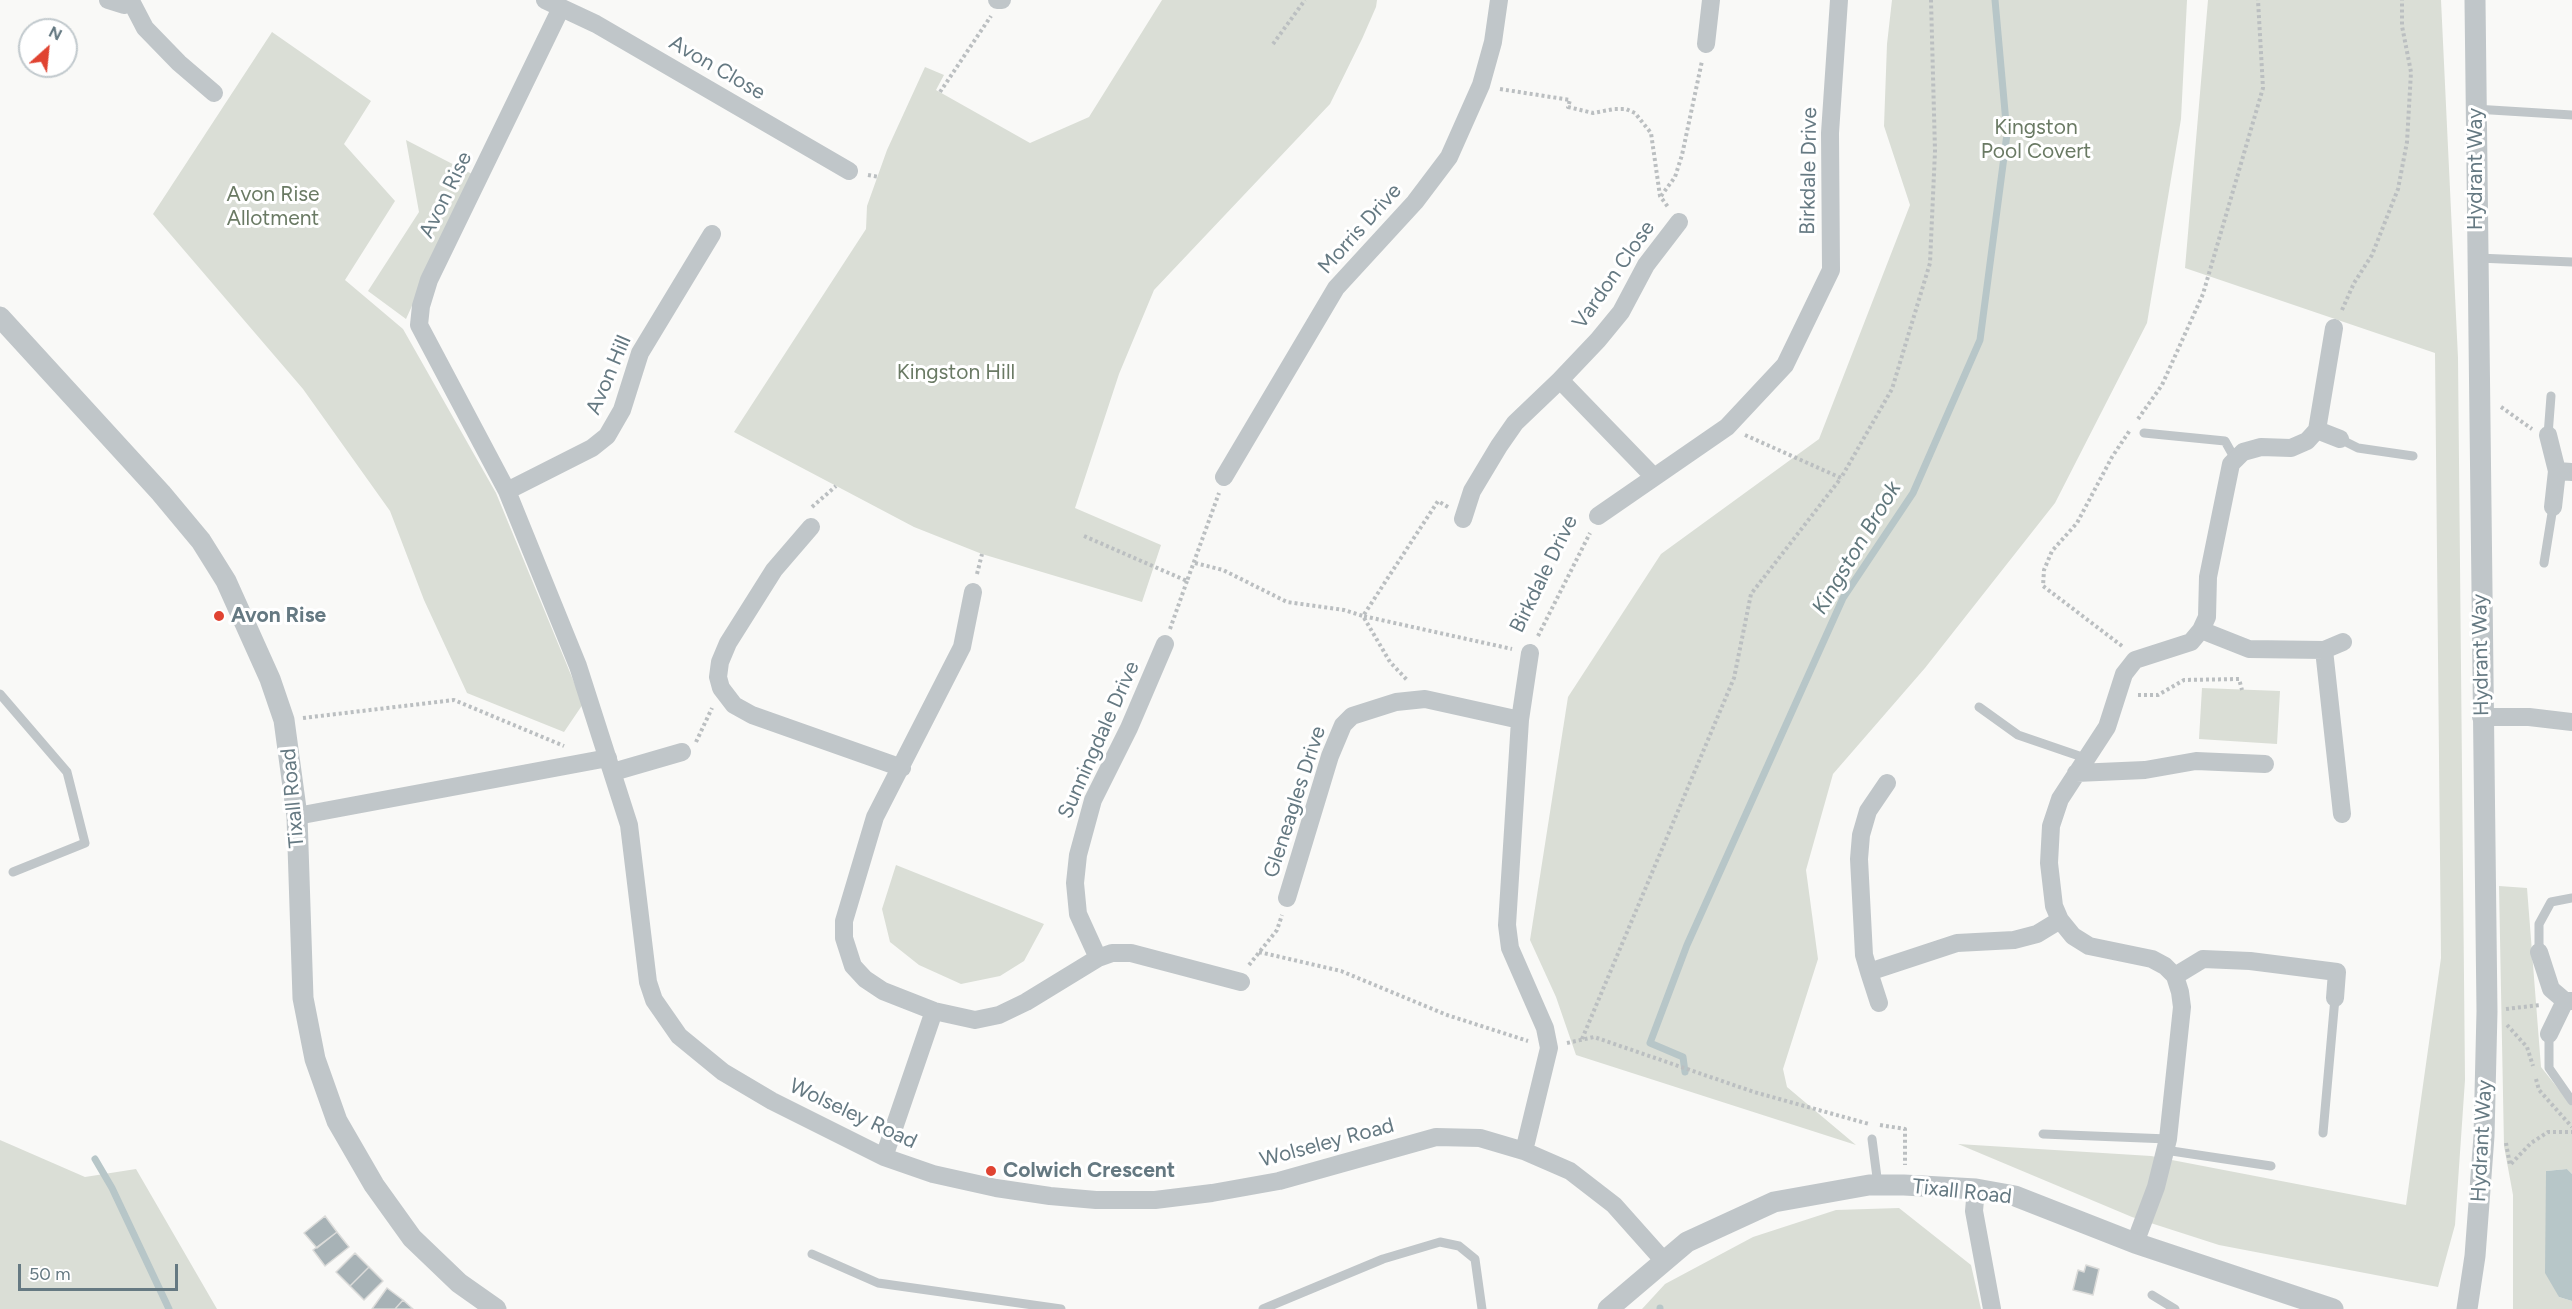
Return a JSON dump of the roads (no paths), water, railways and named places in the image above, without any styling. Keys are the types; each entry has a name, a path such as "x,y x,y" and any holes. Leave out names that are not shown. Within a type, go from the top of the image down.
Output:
{"street":[{"path":"108,0 124,5 136,2 145,28 179,63 214,93"},
{"name":"Morris Drive","path":"1224,477 1336,288 1415,202 1449,157 1480,85 1493,42 1499,0"},
{"path":"1706,44 1711,0"},
{"name":"Birkdale Drive","path":"1598,516 1727,427 1785,365 1831,270 1830,133 1839,0"},
{"name":"Hydrant Way","path":"2467,1309 2475,1256 2484,1136 2487,1011 2481,717 2475,0"},
{"name":"Avon Close","path":"553,4 596,24 849,171"},
{"name":"Avon Rise","path":"553,4 429,280 421,306 419,325 507,491 579,666 611,765"},
{"name":"Vardon Close","path":"1456,515 1498,446 1515,423 1560,380 1621,312 1646,265 1679,222"},
{"name":"Avon Hill","path":"507,491 592,448 607,436 622,410 640,353 712,234"},
{"name":"Tixall Road","path":"0,317 154,484 201,541 226,581 247,623 284,720 297,816 303,998 315,1059 337,1121 374,1185 412,1238 459,1283 496,1309"},
{"path":"2135,1243 2156,1187 2166,1145 2182,1007 2175,976 2152,959 2089,946 2073,936 2060,920 2054,906 2049,863 2051,826 2060,799 2107,727 2117,690 2135,660 2191,642 2207,617 2208,577 2226,478 2235,459 2243,452 2261,447 2291,448 2307,441 2317,430 2334,328"},
{"path":"1560,380 1653,476"},
{"path":"2317,430 2340,439"},
{"path":"2549,438 2565,471 2553,507"},
{"path":"811,527 774,570 728,643 720,662 718,677 721,688 734,705 752,715 902,768"},
{"path":"973,592 962,647 902,768 875,816 844,921 844,938 853,966 865,979 883,991 934,1011 975,1020 999,1015 1026,1002 1098,958 1112,953 1131,953 1241,982"},
{"path":"2200,630 2249,649 2325,650 2343,642"},
{"name":"Sunningdale Drive","path":"1098,958 1078,914 1075,883 1078,855 1093,800 1133,720 1165,644"},
{"path":"2325,650 2342,814"},
{"name":"Birkdale Drive","path":"1524,1150 1549,1048 1545,1028 1510,948 1507,924 1520,720 1530,653"},
{"name":"Gleneagles Drive","path":"1287,898 1330,756 1343,725 1352,716 1396,702 1425,699 1520,720"},
{"path":"2481,717 2529,717 2572,722"},
{"path":"297,816 585,763 611,765 682,752"},
{"path":"2082,766 2145,770 2196,761 2265,764"},
{"name":"Wolseley Road","path":"611,765 629,825 648,982 654,1000 664,1018 679,1036 723,1072 772,1101 884,1157 933,1174 996,1188 1096,1200 1132,1200 1212,1193 1279,1181 1436,1137 1480,1138 1524,1150 1570,1171 1614,1205 1663,1260"},
{"path":"1879,1002 1864,955 1859,859 1861,836 1868,811 1887,783"},
{"path":"1869,972 1957,943 2014,940 2037,934 2060,920"},
{"path":"2539,952 2551,989 2568,1001 2549,1034"},
{"path":"2175,976 2203,959 2250,961 2337,972 2335,998"},
{"path":"884,1157 934,1011"},
{"name":"Tixall Road","path":"1608,1309 1687,1242 1774,1202 1878,1185 1904,1185 1976,1190 2015,1196 2135,1243 2333,1309"},
{"path":"1976,1190 1974,1211 1992,1309"}],"lane":[{"path":"2475,109 2572,116"},
{"path":"2476,258 2572,262"},
{"path":"2549,438 2551,396"},
{"path":"2144,433 2225,441 2235,459"},
{"path":"2340,439 2358,448 2413,456"},
{"path":"2544,563 2553,507"},
{"path":"0,694 67,772 85,843 13,872"},
{"path":"1979,707 2018,735 2082,766"},
{"path":"2539,952 2539,924 2551,902 2572,898"},
{"path":"2323,1133 2335,998"},
{"path":"2549,1034 2549,1068 2572,1101"},
{"path":"2043,1134 2166,1145 2271,1166"},
{"path":"1872,1139 1878,1185"},
{"path":"1263,1309 1383,1259 1440,1242 1459,1245 1475,1259 1482,1309"},
{"path":"812,1254 878,1282 1061,1309"},
{"path":"2152,1295 2175,1309"}],"waterway":[{"name":"Kingston Brook","path":"1685,1072 1683,1057 1650,1043 1687,945 1843,598 1913,493 1980,340 2007,134 1995,0"},
{"path":"95,1159 112,1188 169,1309"}],"place":[{"name":"Avon Rise","path":"219,616"},
{"name":"Colwich Crescent","path":"991,1171"}],"park label":[{"name":"Kingston Pool Covert","path":"2036,140"},
{"name":"Avon Rise Allotment","path":"273,207"},
{"name":"Kingston Hill","path":"956,373"}]}
